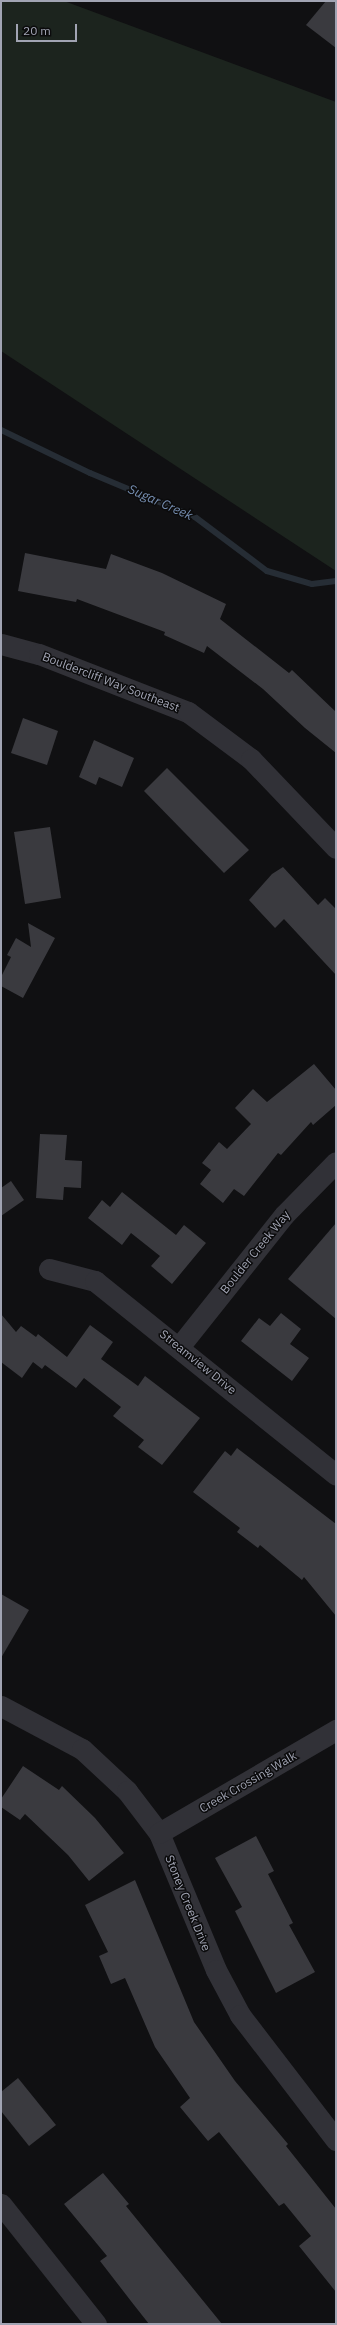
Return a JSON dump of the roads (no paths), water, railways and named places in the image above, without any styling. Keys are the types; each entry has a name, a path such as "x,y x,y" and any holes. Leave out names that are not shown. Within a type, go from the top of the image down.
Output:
{"street":[{"name":"Bouldercliff Way Southeast","path":"1,644 39,654 188,712 251,759 336,848"},
{"name":"Boulder Creek Way","path":"179,1347 284,1216 336,1162"},
{"name":"Streamview Drive","path":"49,1269 95,1281 179,1347 336,1475"},
{"name":"Stoney Creek Drive","path":"1,1706 82,1749 126,1791 159,1833 216,1970 240,2015 336,2140"},
{"name":"Creek Crossing Walk","path":"159,1833 336,1730"},
{"path":"1,2204 96,2324"}],"waterway":[{"name":"Sugar Creek","path":"1,430 90,473 195,517 267,571 312,584 336,581"}]}
